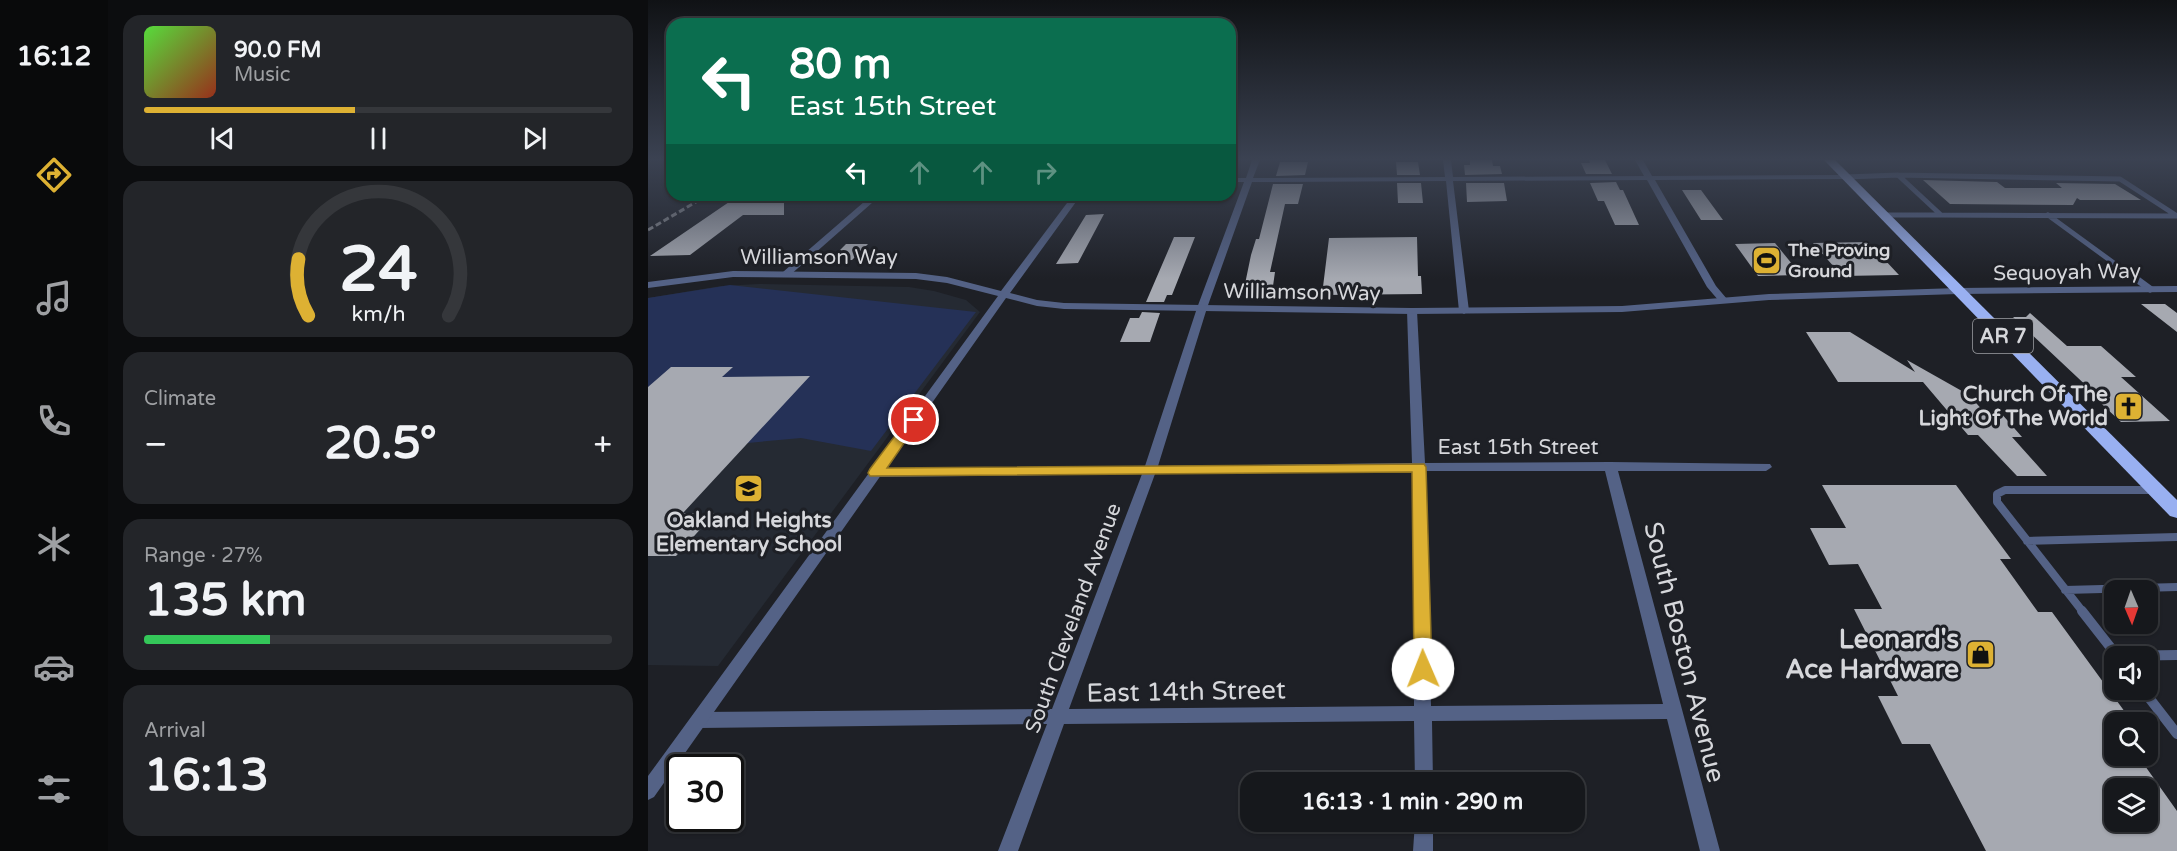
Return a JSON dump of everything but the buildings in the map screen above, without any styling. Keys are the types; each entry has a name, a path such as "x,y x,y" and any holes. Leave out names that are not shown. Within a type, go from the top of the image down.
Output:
{"highway":[{"name":"AR 7","path":"1868,200 2177,511"}],"street":[{"name":"South Cleveland Avenue","path":"1008,851 1150,470 1202,308 1242,200"},
{"path":"1451,200 1464,311"},
{"path":"1661,200 1722,300"},
{"path":"786,274 870,201"},
{"path":"648,791 1003,294 1073,201"},
{"name":"Williamson Way","path":"648,285 733,274 916,276 947,280 1037,303 1064,306 1412,311 1622,309 1722,300 1958,291"},
{"name":"Sequoyah Way","path":"1958,291 2177,290"},
{"path":"1412,311 1419,467 1424,772"},
{"name":"South Boston Avenue","path":"1610,466 1710,851"},
{"name":"East 15th Street","path":"875,473 1419,467 1766,467"},
{"name":"East 14th Street","path":"699,720 1674,711"},
{"path":"1423,851 1424,832"}],"lane":[{"path":"1924,200 1941,215"},
{"path":"2152,200 2177,216"},
{"path":"1883,215 2177,216"},
{"path":"2048,215 2150,289"},
{"path":"2108,646 1997,502 1997,494 1999,491 2156,490"},
{"path":"2027,541 2177,537"},
{"path":"2065,590 2177,587"},
{"path":"2158,656 2177,655"},
{"path":"2151,700 2177,734"}],"shaded area":[{"name":"Oakland Heights Elementary School","path":"759,284 909,287 966,300 980,312 718,666 648,665 648,298 721,286"},
{"path":"730,285 976,312 871,451 801,438 648,452 648,298"}],"railway":[{"path":"648,230 698,201"}],"place":[{"name":"The Proving Ground","path":"1767,260"},
{"name":"Church Of The Light Of The World","path":"2129,406"},
{"name":"Oakland Heights Elementary School","path":"749,489"},
{"name":"Leonard's Ace Hardware","path":"1980,654"}],"route":[{"path":"914,420 875,473 1419,467 1423,669"}]}
